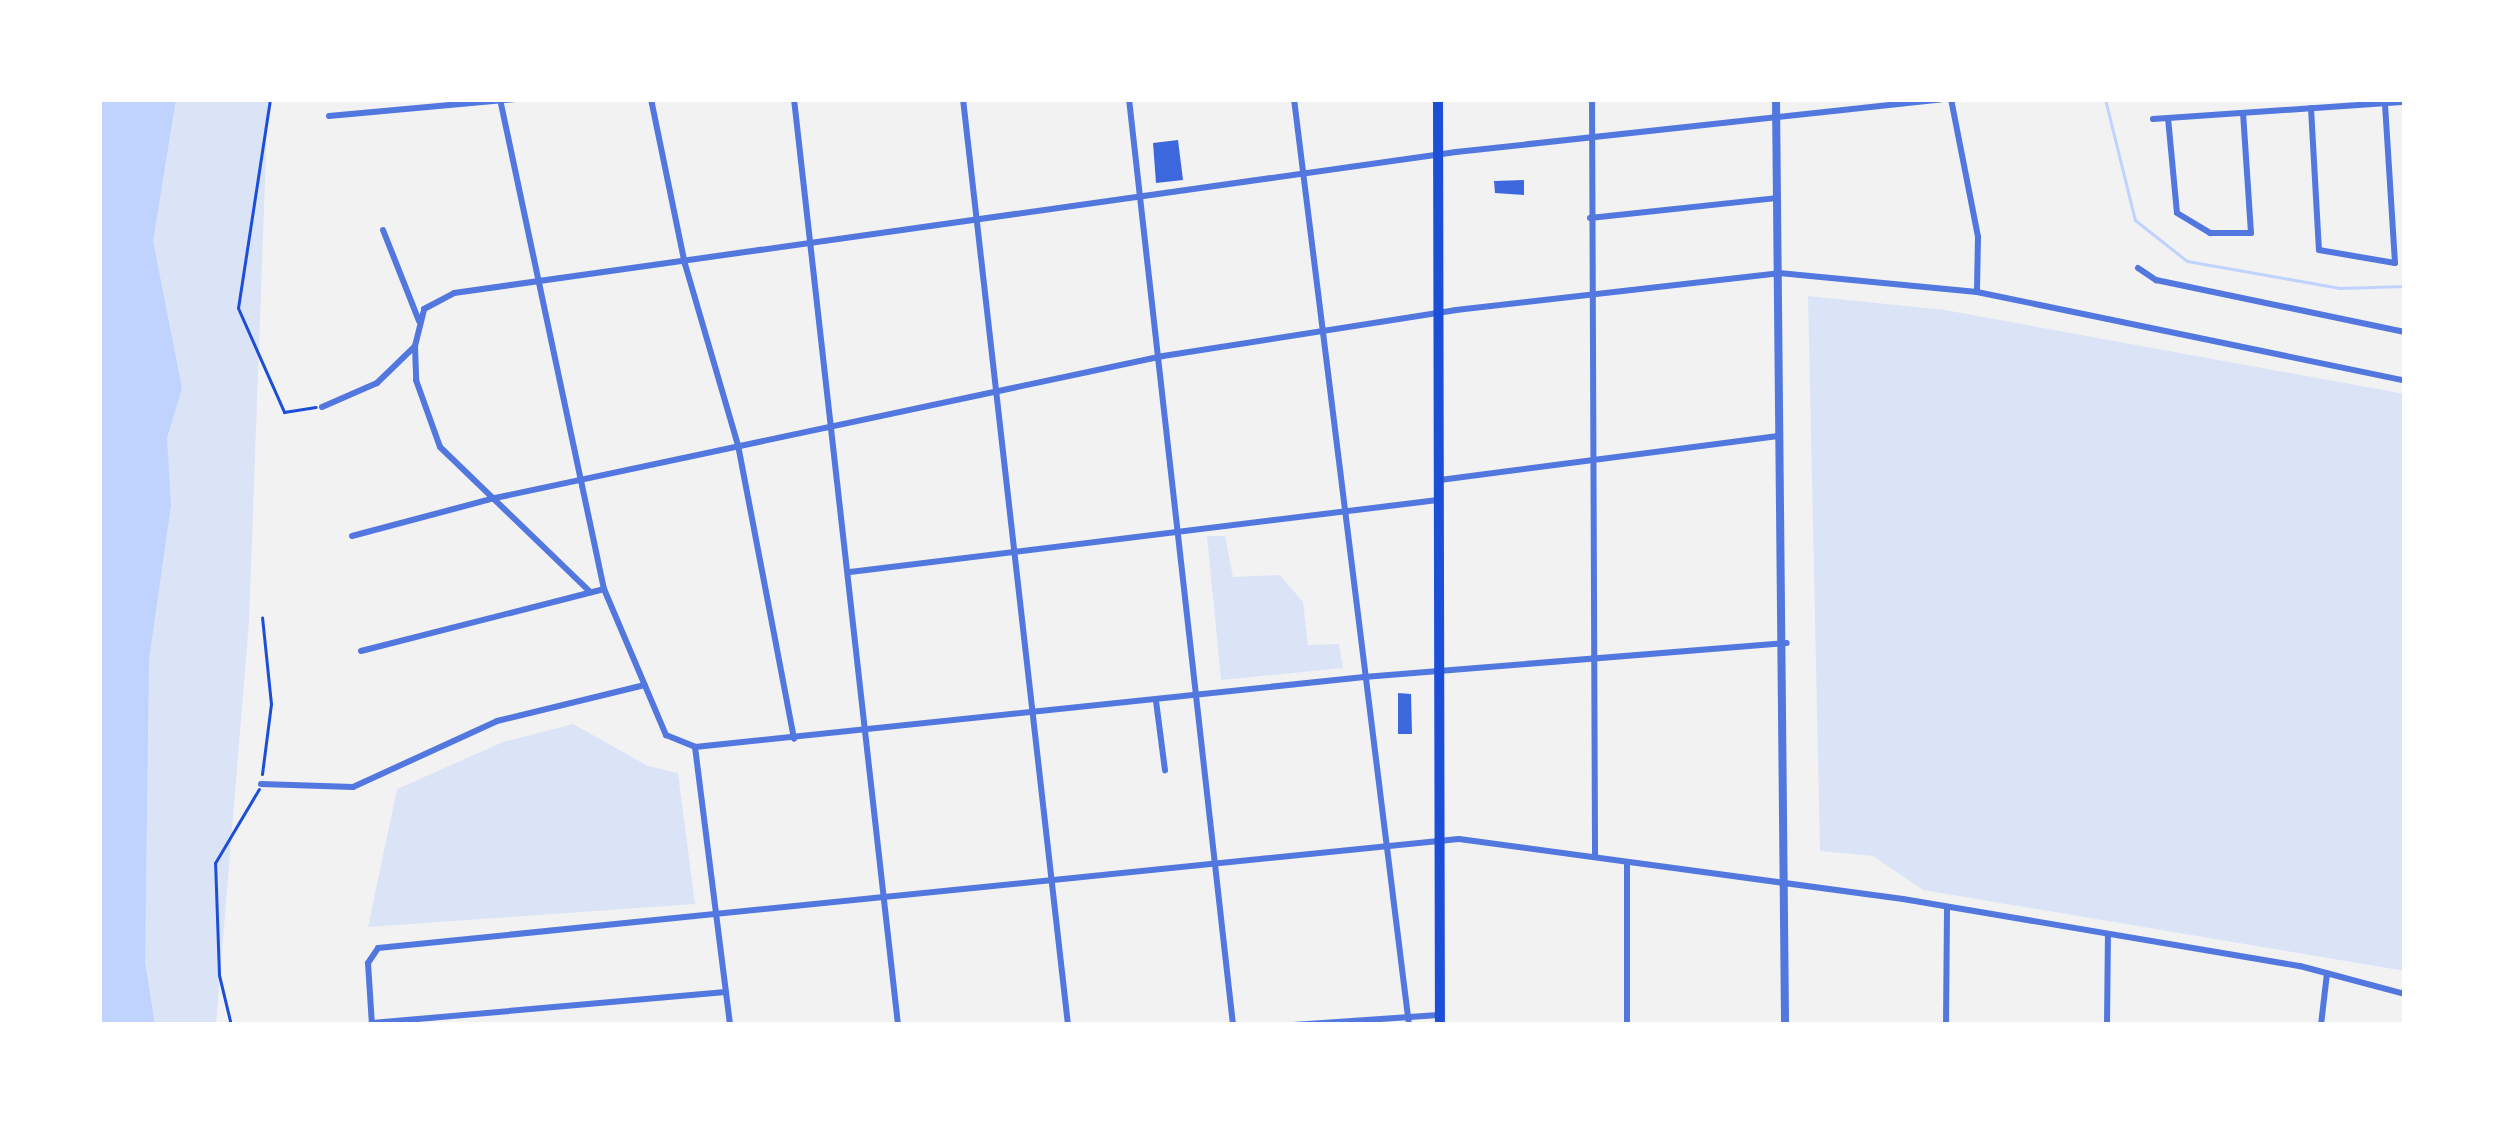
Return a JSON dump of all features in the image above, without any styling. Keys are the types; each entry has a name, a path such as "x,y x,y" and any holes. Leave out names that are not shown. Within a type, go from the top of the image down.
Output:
{"main road":[{"path":"1438,99 1440,1020"}],"street":[{"path":"329,116 515,99"},
{"path":"651,99 685,264 738,445 794,739"},
{"path":"794,99 898,1025"},
{"path":"963,99 1068,1025"},
{"path":"1130,99 1234,1025"},
{"path":"1294,99 1409,1025"},
{"path":"1592,99 1589,463 1595,857"},
{"path":"1776,99 1787,643 1785,1025"},
{"path":"590,592 440,447 416,380 415,346 419,321 436,299 538,280 685,264 808,242 1438,155 1940,99"},
{"path":"1951,99 1978,237 1977,292"},
{"path":"500,100 604,589 672,742 694,747 794,739 1364,677 1787,643"},
{"path":"2153,119 2405,102"},
{"path":"2311,108 2319,250 2395,262 2385,103"},
{"path":"2168,118 2176,213 2210,233 2251,232 2243,113"},
{"path":"1591,218 1776,198"},
{"path":"383,230 419,321"},
{"path":"2138,268 2156,280 2405,332"},
{"path":"352,536 495,498 831,423 1162,356 1438,313 1780,273 1977,292 2405,381"},
{"path":"322,406 364,392 415,346"},
{"path":"1440,480 1782,436"},
{"path":"850,572 1016,553 1179,527 1442,500"},
{"path":"361,651 604,589"},
{"path":"261,784 353,787 497,721 645,685"},
{"path":"1156,701 1165,770"},
{"path":"694,747 721,918 730,1025"},
{"path":"727,992 372,1024 368,963 378,948 721,918 1441,841 1595,857 1947,908 2327,973 2405,994"},
{"path":"1627,864 1627,1025"},
{"path":"1946,1025 1947,908"},
{"path":"2107,1025 2108,936"},
{"path":"2321,1025 2327,973"},
{"path":"1293,1025 1407,1014 1440,1020"}],"path":[{"path":"270,99 238,308 284,412 322,406"},
{"path":"231,1025 219,975 215,863 261,784 271,704 262,617"}],"shaded area":[{"path":"99,99 268,99 249,622 216,1025 99,1025"},
{"path":"1808,296 1945,310 2405,394 2405,971 1923,890 1873,856 1820,851"},
{"path":"1207,536 1225,536 1233,577 1280,575 1303,602 1308,645 1339,644 1343,668 1221,680"},
{"path":"573,724 648,766 678,773 695,904 368,927 397,789 503,742"}],"water":[{"path":"99,99 176,99 153,241 182,388 167,438 171,505 149,660 145,962 155,1025 99,1025"}],"building":[{"path":"1178,140 1183,180 1156,183 1153,143"},
{"path":"1524,180 1524,195 1495,193 1494,181"},
{"path":"1398,693 1411,694 1412,734 1398,734"}],"waterway":[{"path":"2105,99 2135,220 2187,261 2340,288 2405,286"}]}
